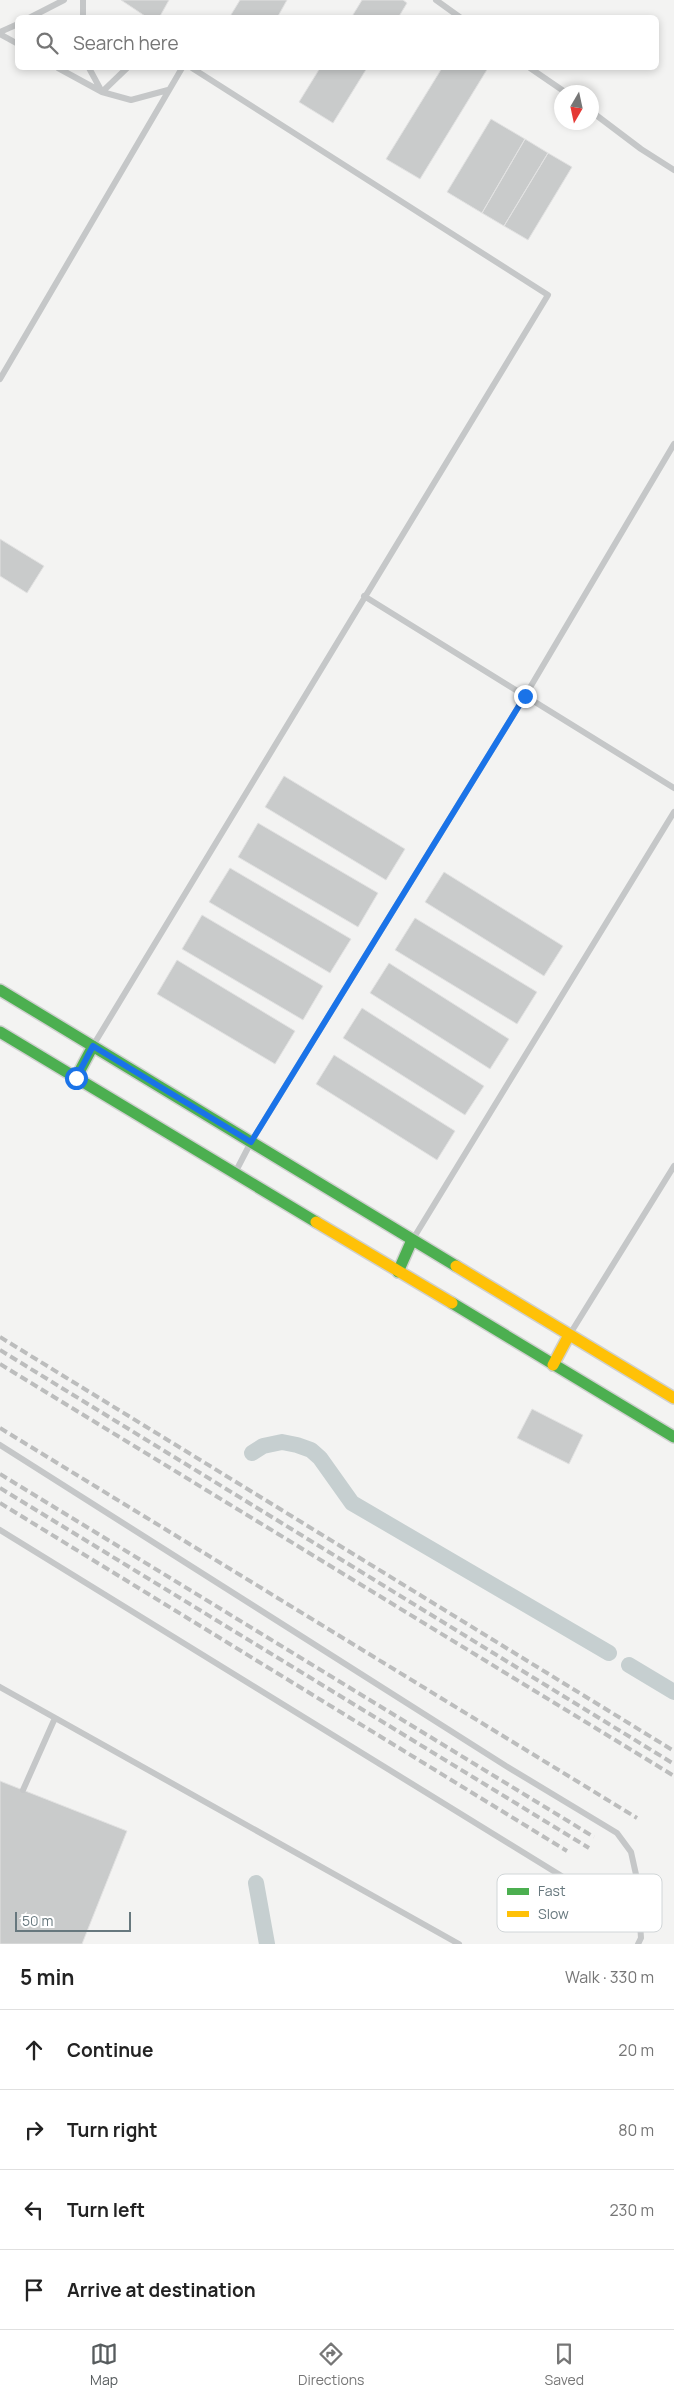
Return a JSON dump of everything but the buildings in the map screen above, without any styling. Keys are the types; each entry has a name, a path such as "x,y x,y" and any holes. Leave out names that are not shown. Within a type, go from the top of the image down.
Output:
{"street":[{"path":"0,990 674,1398"},
{"path":"0,1032 674,1437"},
{"path":"76,1078 93,1046"},
{"path":"398,1272 412,1240"},
{"path":"553,1365 569,1335"}],"lane":[{"path":"36,15 64,0"},
{"path":"83,0 83,15"},
{"path":"436,0 457,15"},
{"path":"0,33 15,26"},
{"path":"0,33 15,42"},
{"path":"62,70 102,92 131,100 168,90"},
{"path":"90,70 102,92"},
{"path":"102,92 125,70"},
{"path":"0,379 181,70"},
{"path":"93,1046 548,295 195,70"},
{"path":"533,70 555,85"},
{"path":"599,117 641,149 674,170"},
{"path":"235,1174 251,1142 525,696 674,444"},
{"path":"364,596 674,788"},
{"path":"412,1240 674,812"},
{"path":"569,1335 674,1166"},
{"path":"0,1445 498,1760 617,1833 631,1852 636,1874"},
{"path":"0,1530 558,1874"},
{"path":"0,1687 459,1944"},
{"path":"23,1790 55,1718"},
{"path":"638,1944 641,1938 640,1932"}],"waterway":[{"path":"252,1453 263,1446 282,1442 311,1450 320,1458 352,1503 609,1653"},
{"path":"629,1665 674,1692"},
{"path":"256,1883 267,1944"}],"railway":[{"path":"0,1337 674,1751"},
{"path":"0,1350 674,1764"},
{"path":"0,1364 674,1776"},
{"path":"0,1428 637,1818"},
{"path":"0,1474 594,1837"},
{"path":"0,1488 589,1848"},
{"path":"0,1503 567,1851"}],"traffic: fast":[{"path":"0,990 456,1266"},
{"path":"0,1032 316,1222"},
{"path":"76,1078 93,1046"},
{"path":"398,1272 412,1240"},
{"path":"452,1303 674,1437"}],"traffic: slow":[{"path":"316,1222 452,1303"},
{"path":"456,1266 674,1398"},
{"path":"553,1365 569,1335"}],"route":[{"path":"76,1078 93,1046 251,1142 525,696"}]}
